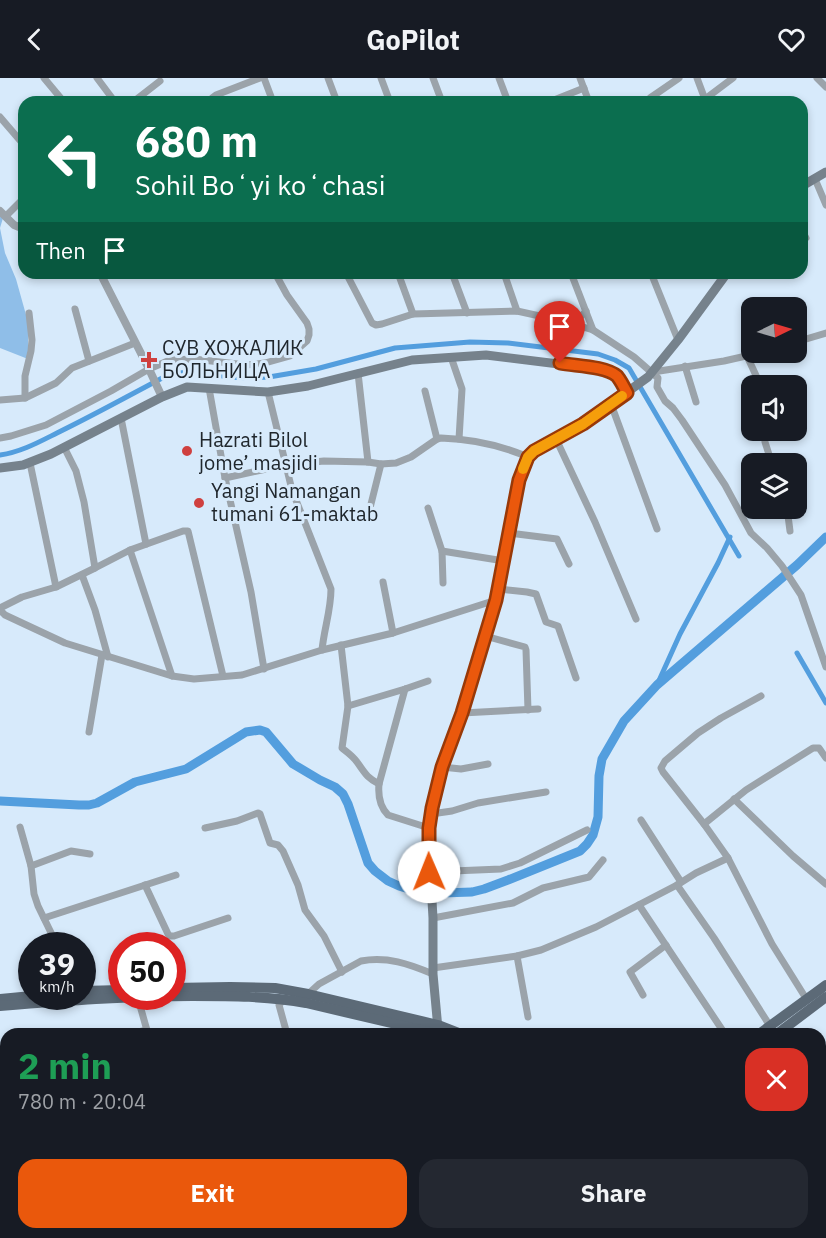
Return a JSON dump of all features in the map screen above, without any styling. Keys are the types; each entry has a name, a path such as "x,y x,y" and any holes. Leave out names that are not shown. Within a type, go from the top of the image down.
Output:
{"main road":[{"path":"808,182 822,174"},
{"path":"438,1028 429,872 431,814 442,767 462,713 499,589 517,489 528,457 534,451 583,424 650,374 723,279"},
{"path":"0,468 30,463 121,418 160,395 187,387 268,392 308,386 412,360 486,355 599,369 616,375 630,391"},
{"path":"775,1028 826,985"},
{"path":"186,988 275,988 308,994 427,1028"},
{"path":"186,996 284,999 424,1028"},
{"path":"0,999 18,997"},
{"path":"776,1028 826,997"},
{"path":"0,1006 108,998"}],"street":[{"path":"44,78 59,96"},
{"path":"97,78 110,96"},
{"path":"215,96 262,78 270,96"},
{"path":"328,78 335,96"},
{"path":"381,78 388,96"},
{"path":"433,78 440,96"},
{"path":"499,78 506,96"},
{"path":"580,78 587,96"},
{"path":"653,96 679,78"},
{"path":"697,78 704,96"},
{"path":"710,96 734,78"},
{"path":"141,96 160,81"},
{"path":"564,96 584,88"},
{"path":"0,117 18,138"},
{"path":"822,174 826,205"},
{"path":"18,203 3,214 18,227"},
{"path":"103,279 160,395"},
{"path":"0,438 46,425 170,360 194,359 246,365 265,363 290,356 307,341 309,329 278,279"},
{"path":"349,279 372,323 376,325 413,314 518,311 593,330 634,357 650,374 658,378 657,387 665,401 682,420 725,485 751,533 782,566 801,595 826,667"},
{"path":"400,279 413,314"},
{"path":"454,279 467,313"},
{"path":"506,279 518,311"},
{"path":"574,279 593,330"},
{"path":"653,279 678,340"},
{"path":"75,309 89,361"},
{"path":"574,324 586,311"},
{"path":"26,398 25,376 32,340 29,313"},
{"path":"807,339 826,333"},
{"path":"0,400 26,398 56,383 72,369 135,343"},
{"path":"451,357 462,389 459,439"},
{"path":"650,374 741,357"},
{"path":"685,366 696,402"},
{"path":"358,373 368,462"},
{"path":"209,388 225,478 251,592 264,669"},
{"path":"425,391 437,439"},
{"path":"268,392 292,490 331,590 331,604 327,615 322,650"},
{"path":"611,404 657,529"},
{"path":"121,418 146,544"},
{"path":"225,478 285,465 324,461 396,463 411,458 437,439 474,440 509,449 528,457"},
{"path":"556,440 595,522 636,620"},
{"path":"64,447 76,471 95,568"},
{"path":"30,463 56,587"},
{"path":"370,507 381,464"},
{"path":"428,507 442,551 443,583"},
{"path":"788,519 790,531"},
{"path":"223,676 188,531 130,550 56,587 22,597 0,609 5,615 65,644 172,676 194,679 242,675 322,650 393,633 496,600"},
{"path":"509,533 557,539 569,564"},
{"path":"130,550 172,676"},
{"path":"442,551 504,561"},
{"path":"82,575 95,610 105,656 89,732"},
{"path":"383,582 393,633"},
{"path":"499,589 536,594 546,622 558,626 576,678"},
{"path":"485,636 525,647 528,710"},
{"path":"341,645 348,706 342,748 357,760 363,773 379,784"},
{"path":"348,706 428,681"},
{"path":"405,689 378,791 381,805 388,815 429,828"},
{"path":"761,696 698,733 661,768 728,858 772,944 807,1000"},
{"path":"462,713 538,709"},
{"path":"704,824 734,799 813,747 819,748 826,758"},
{"path":"442,767 461,769 488,764"},
{"path":"431,814 452,811 478,803 546,792"},
{"path":"734,799 793,856 826,884"},
{"path":"205,828 237,821 256,813 260,814 270,843 278,845 283,851 298,885 305,910 324,936 342,972"},
{"path":"641,820 679,884 772,1028"},
{"path":"20,827 31,866 34,894 51,932"},
{"path":"429,872 501,869 520,863 587,830"},
{"path":"31,866 71,851 90,854"},
{"path":"308,994 319,984 361,961 382,959 433,971 541,950 596,927 728,858"},
{"path":"433,918 513,903 543,888 589,877 603,860"},
{"path":"44,918 176,875"},
{"path":"145,885 170,936 228,918"},
{"path":"639,905 721,1028"},
{"path":"643,995 630,972 666,945"},
{"path":"517,956 528,1017"},
{"path":"284,999 279,1005 285,1028"},
{"path":"141,1010 146,1028"}],"shaded area":[{"path":"0,228 5,253 16,279 28,322 28,359 0,348"}],"waterway":[{"path":"0,455 37,443 166,376 176,373 202,372 228,377 269,377 316,369 395,348 470,342 508,343 598,354 629,368 739,556"},
{"path":"657,685 680,634 730,537"},
{"path":"0,801 79,805 97,803 135,782 186,769 246,732 260,730 266,732 293,764 335,787 343,794 368,863 388,881 412,890 442,893 472,892 484,889 580,851 587,844 593,835 598,817 599,776 602,759 624,721 657,685 797,565 826,537"},
{"path":"797,653 826,703"}],"slow traffic":[{"path":"523,469 528,457 534,451 583,424 622,396"}],"place":[{"name":"СУВ ХОЖАЛИК БОЛЬНИЦА","path":"149,360"},
{"name":"Hazrati Bilol jome’ masjidi","path":"187,451"},
{"name":"Yangi Namangan tumani 61-maktab","path":"199,503"}],"route":[{"path":"429,872 429,828 432,808 442,767 462,713 499,589 517,489 525,464 534,451 583,424 627,393 621,381 613,373 560,363"}]}
